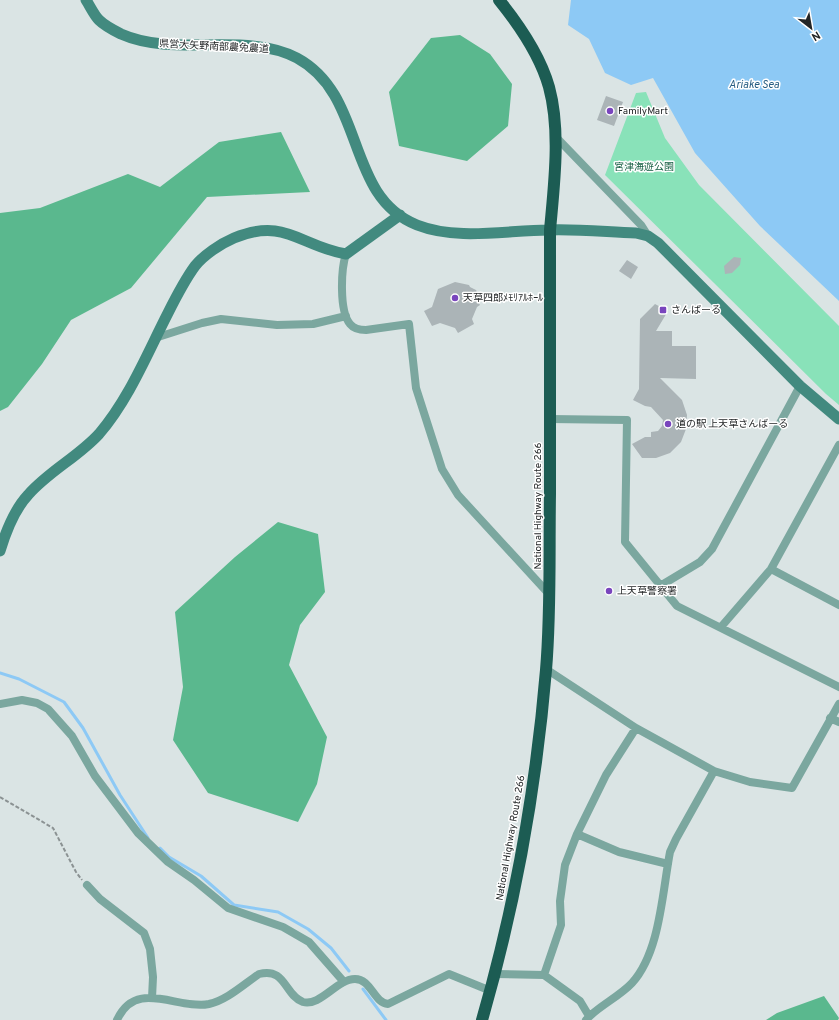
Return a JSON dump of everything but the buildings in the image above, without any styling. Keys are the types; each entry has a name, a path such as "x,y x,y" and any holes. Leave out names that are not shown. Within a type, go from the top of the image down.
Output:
{"highway":[{"name":"National Highway Route 266","path":"482,1020 491,991 520,866 532,802 546,669 549,594 550,230 554,172 552,101 544,73 523,33 499,0"}],"street":[{"name":"県営大矢野南部農免農道","path":"86,0 98,19 110,28 132,38 157,44 267,48 286,53 306,63 315,70 332,89 347,118 369,177 384,201 400,215 416,224 441,232 550,230 636,234 648,236"},
{"path":"554,136 641,225 648,236 658,243 800,386 839,419"},
{"path":"400,215 346,254 342,266 346,316 350,323 359,330 409,324 416,388 442,469 458,495 549,594"},
{"path":"0,551 14,514 27,495 98,434 128,392 182,287 196,266 213,250 232,239 253,231 273,230 291,233 330,251 346,254"},
{"path":"155,338 202,323 221,319 277,325 298,325 313,324 346,316"},
{"path":"660,586 700,562 712,549 800,386"},
{"path":"550,419 627,420 625,542 677,606 839,687"},
{"path":"721,627 771,569 839,445"},
{"path":"771,569 839,605"},
{"path":"546,669 636,728 714,772 750,782 792,788 839,704"},
{"path":"0,704 22,700 37,703 48,709 72,736 95,776 138,833 168,862 194,880 228,908 283,927 309,942 344,982"},
{"path":"830,718 839,722"},
{"path":"544,975 561,925 560,901 565,865 577,834 606,775 636,728"},
{"path":"495,974 544,975 580,1001 588,1018 614,1000 631,984 643,968 652,950 668,864 676,839 714,772"},
{"path":"577,834 619,852 668,864"},
{"path":"87,885 100,899 144,933 150,949 153,977 152,998"},
{"path":"117,1020 119,1015 131,1003 142,997 199,1005 210,1004 222,999 259,974 266,973 276,975 298,998 309,1002 315,1001 344,982 357,979 362,981 380,1001 388,1004 449,974 491,991"}],"path":[{"path":"0,797 53,828 76,872 87,885"}],"green space":[{"path":"460,35 490,54 512,84 508,126 467,161 399,146 389,92 431,38"},
{"name":"宮津海遊公園","path":"646,92 665,138 699,185 839,326 839,405 826,394 605,175 636,93"},
{"path":"281,132 310,192 207,197 131,288 71,320 42,364 8,407 0,411 0,213 40,208 128,174 160,187 219,142"},
{"path":"278,522 318,534 325,592 300,625 289,665 327,737 317,784 298,822 208,793 173,740 183,687 175,612 235,557"},
{"path":"824,996 839,1018 838,1020 766,1020 777,1013"}],"water":[{"name":"Ariake Sea","path":"571,0 839,0 839,301 760,226 695,153 653,78 631,85 605,73 589,39 568,25"}],"waterway":[{"path":"0,673 19,679 64,702 83,728 120,795 148,838"},
{"path":"160,848 169,857 201,876 234,905 278,912 308,929 331,948 349,971"},
{"path":"363,989 386,1020"}],"place":[{"name":"FamilyMart","path":"610,111"},
{"name":"天草四郎ﾒﾓﾘｱﾙﾎｰﾙ","path":"455,298"},
{"name":"さんぱーる","path":"663,310"},
{"name":"道の駅 上天草さんばーる","path":"668,424"},
{"name":"上天草警察署","path":"609,591"}]}
